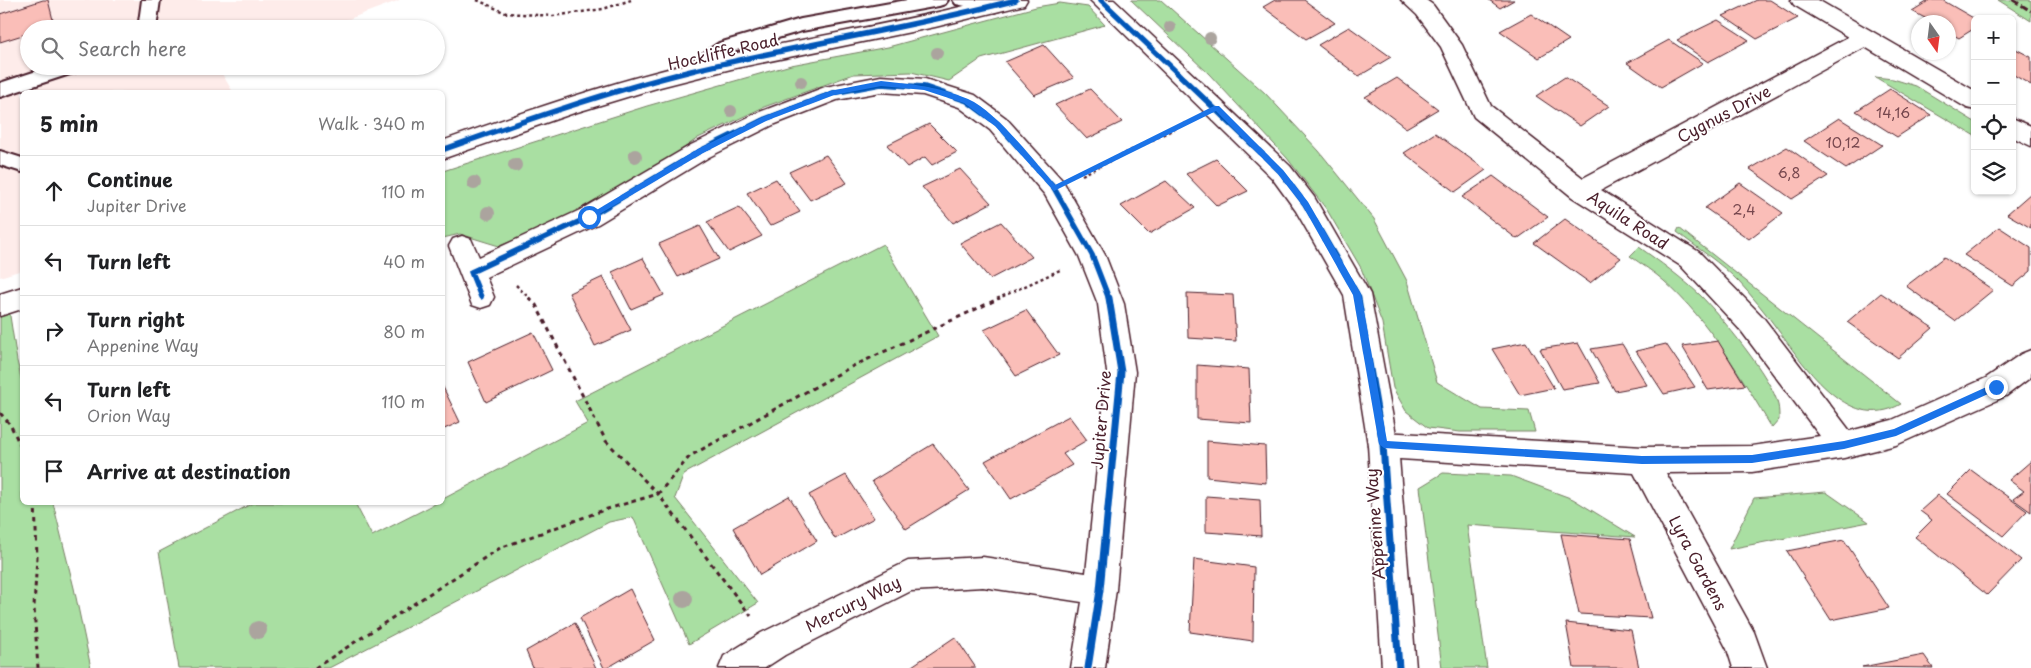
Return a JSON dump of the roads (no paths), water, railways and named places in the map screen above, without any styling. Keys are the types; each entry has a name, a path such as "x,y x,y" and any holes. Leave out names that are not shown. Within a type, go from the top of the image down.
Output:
{"street":[{"name":"Hockliffe Road","path":"445,149 569,106 691,71 1016,0"},
{"name":"Appenine Way","path":"1101,0 1281,172 1306,204 1357,294 1384,444 1399,668"},
{"name":"Aquila Road","path":"1412,0 1424,10 1451,45 1482,111 1581,190 1690,259 1752,324 1844,445"},
{"path":"1802,0 1971,100"},
{"name":"Cygnus Drive","path":"1581,190 1866,38"},
{"name":"Jupiter Drive","path":"482,267 589,217 700,151 765,119 832,93 881,84 925,88 967,101 998,124 1054,188 1092,255 1111,304 1121,372 1100,590 1088,668"},
{"path":"2016,129 2031,138"},
{"path":"462,246 482,267 481,297"},
{"path":"0,305 20,299"},
{"path":"1384,444 1642,460 1752,459 1844,445 1896,432 1996,387 2031,362"},
{"name":"Lyra Gardens","path":"1642,460 1742,643 1750,668"},
{"name":"Mercury Way","path":"736,668 773,644 908,576 984,572 1100,590"}],"lane":[{"path":"148,20 151,0"},
{"path":"691,71 726,47 801,25 940,0"},
{"path":"962,0 994,6"},
{"path":"0,90 45,75"},
{"path":"0,158 20,164"}],"railway":[{"path":"2013,0 2031,11"}]}
